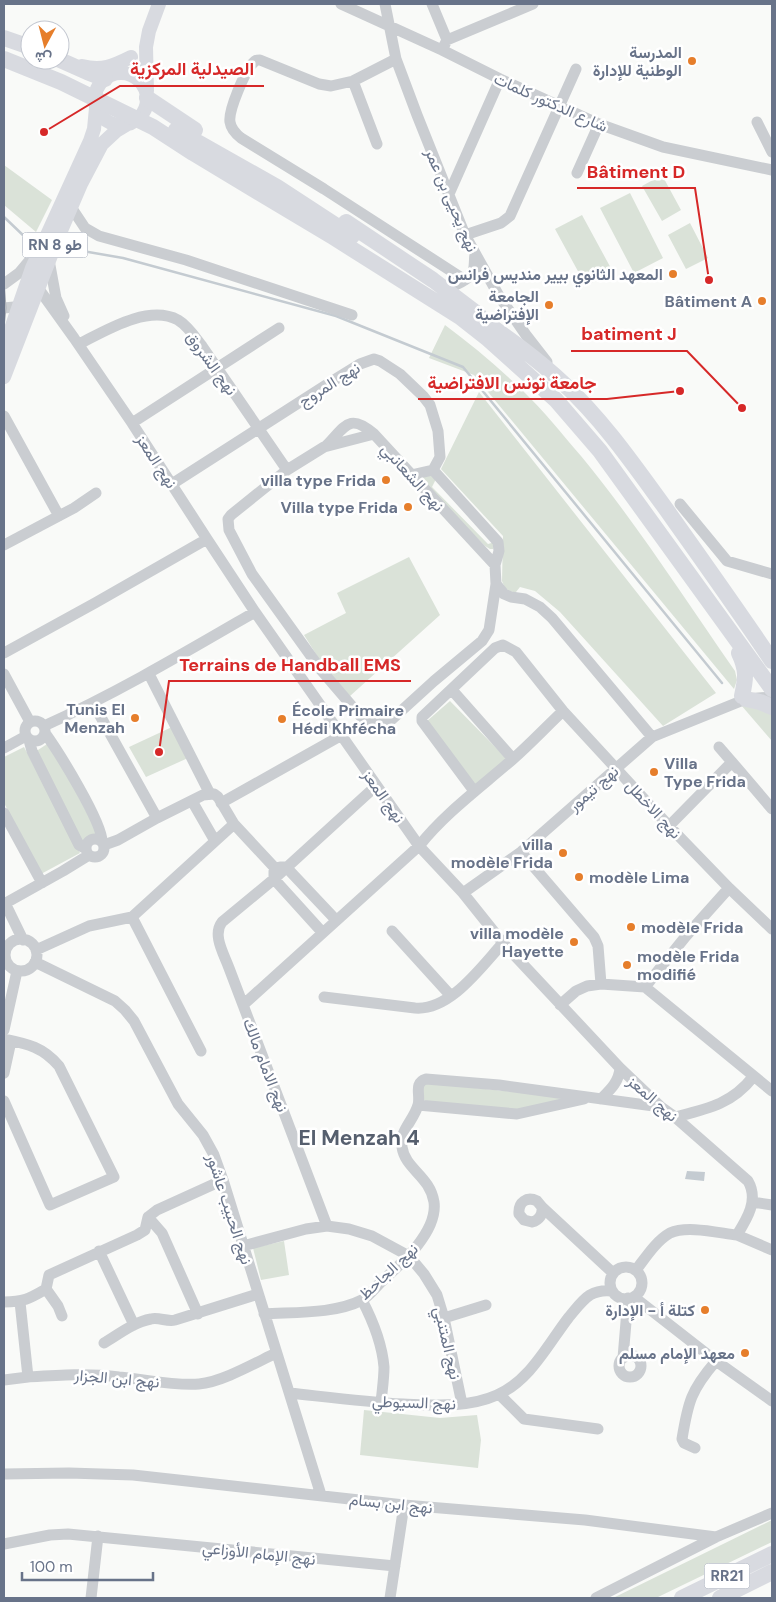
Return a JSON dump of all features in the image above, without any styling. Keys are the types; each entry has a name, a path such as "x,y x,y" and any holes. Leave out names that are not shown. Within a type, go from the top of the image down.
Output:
{"highway":[{"path":"4,38 20,44"},
{"path":"4,48 20,54"},
{"path":"4,59 61,82 134,116 337,232 463,306 524,360"},
{"path":"70,65 87,72 109,77"},
{"path":"4,69 95,106"},
{"path":"59,70 104,90 138,108 277,187 337,232"},
{"path":"147,96 182,122 353,226 445,289 524,360 600,451 727,628 772,687"},
{"path":"127,125 158,135 314,236 563,383 597,418 622,448 709,568 772,662"},
{"path":"706,597 719,610 772,687"},
{"path":"727,628 746,671 741,700 760,702 772,707"},
{"name":"RR21","path":"682,1598 772,1554"},
{"name":"RR21","path":"720,1598 772,1572"}],"main road":[{"path":"4,349 6,328 25,306 32,268 90,141 94,129 96,93 99,85 131,57 149,31 159,4"},
{"path":"95,106 102,118 117,126 127,125 141,117 146,110 146,62 149,31"},
{"path":"70,63 99,69 110,67 131,57"},
{"path":"109,77 122,73 138,79 144,86 147,96"},
{"name":"RN 8 طو","path":"4,377 25,306 38,289 71,206 91,163 102,144 116,131 127,125"}],"street":[{"name":"شارع الدكتور كلمات","path":"341,4 389,26 444,45 500,80 599,124 662,147 772,170"},
{"name":"نهج يحيى بن عمر","path":"385,4 396,59 416,116 465,235 494,288 526,335 563,383"},
{"path":"432,4 444,45 533,4"},
{"path":"396,59 353,81 325,86 257,60 249,68 233,103 230,113 230,125 241,138 465,280"},
{"path":"465,235 501,223 510,216 576,69"},
{"path":"448,194 500,80"},
{"path":"353,81 377,144"},
{"path":"757,122 772,152"},
{"path":"577,173 599,124"},
{"path":"71,206 86,228 99,236 186,260 352,315"},
{"path":"4,284 19,273 31,259 49,231"},
{"path":"445,289 465,280 470,275 473,271 475,254"},
{"name":"نهج المعز","path":"49,260 56,298 76,341"},
{"name":"نهج المعز","path":"32,268 38,289 132,423 255,612 419,846 463,893 503,943 620,1068 661,1107 743,1176 751,1186 752,1202"},
{"path":"4,308 25,306"},
{"name":"نهج الشروق","path":"76,341 138,318 158,315 167,316 183,324 218,368 287,470"},
{"path":"132,423 279,328"},
{"name":"نهج المروج","path":"172,484 331,382 360,364 372,359 400,374 430,404 438,431 440,458 433,470"},
{"path":"4,416 59,516"},
{"path":"324,447 352,422 358,422 374,434"},
{"name":"نهج الشعانبي","path":"286,621 252,574 229,530 228,519 287,470 324,447 374,434 495,566"},
{"path":"270,632 286,621 321,670 364,719 370,723 381,725 389,722 434,681 482,642 489,630 496,584 495,566 499,551 498,542 433,470 411,475"},
{"path":"4,545 74,508 96,493"},
{"path":"680,504 726,562 772,574"},
{"path":"4,652 95,604 206,539"},
{"path":"496,584 504,594 525,599 540,607 552,618 652,737"},
{"path":"45,730 149,674 255,612"},
{"path":"279,645 296,636"},
{"name":"نهج الاخطل","path":"452,690 499,646 503,645 516,652 563,711 669,826 772,929"},
{"path":"4,674 30,722"},
{"path":"149,674 210,794"},
{"name":"نهج تيمور","path":"463,893 521,852 652,737 772,687"},
{"path":"474,791 422,721 422,717 452,690 513,758"},
{"path":"93,703 157,818"},
{"path":"243,1004 419,846 474,791 513,758 563,711"},
{"path":"88,852 79,845 32,751 25,728 30,722 40,722 45,730 102,834 103,844"},
{"path":"4,748 28,738 39,741 44,736 45,730"},
{"path":"221,802 342,735"},
{"path":"719,747 772,809"},
{"path":"669,826 732,762"},
{"path":"274,879 376,786"},
{"path":"103,844 118,840 203,795 210,794 218,797 234,824 274,867 274,879 322,932"},
{"path":"192,801 215,841"},
{"path":"4,813 42,883"},
{"path":"36,950 89,926 132,917 234,824"},
{"path":"88,852 86,845 91,840 98,840 103,844"},
{"path":"23,940 5,903 42,883 88,852"},
{"path":"521,852 594,937 598,946 601,984"},
{"path":"274,867 286,867 336,920"},
{"name":"نهج الامام مالك","path":"274,879 222,922 217,931 219,941 326,1226"},
{"path":"645,987 686,936 729,888"},
{"path":"132,917 200,1051"},
{"path":"392,931 451,996"},
{"path":"23,940 31,943 36,950 37,958 31,968 17,971 6,962 5,944 23,940"},
{"path":"324,997 424,1009 442,1003 451,996 472,977 503,943"},
{"name":"نهج الحبيب عاشور","path":"35,962 115,1001 125,1010 143,1037 153,1060 178,1104 203,1135 214,1155 321,1495"},
{"path":"4,1030 17,971"},
{"path":"560,1005 576,991 588,986 601,984 645,987 772,1091"},
{"path":"4,1073 8,1040 42,1050 51,1057 59,1066 114,1177 50,1205 4,1101"},
{"path":"595,1098 610,1090 618,1079 620,1068"},
{"path":"675,1117 720,1104 739,1092 753,1077"},
{"name":"نهج الجاحظ","path":"264,1314 339,1308 362,1300 409,1256 424,1236 432,1218 434,1203 429,1186 404,1155 401,1142 404,1131 418,1105 418,1085 421,1080 426,1078 499,1085 661,1107"},
{"name":"نهج الجاحظ","path":"418,1105 517,1114 595,1098"},
{"path":"62,1316 58,1306 46,1289 48,1275 138,1235 145,1230 148,1217 157,1210 223,1180"},
{"path":"737,1235 748,1218 752,1202 772,1204"},
{"path":"542,1207 613,1273"},
{"path":"148,1217 162,1233 198,1314"},
{"name":"نهج المتنبي","path":"243,1246 306,1229 326,1226 349,1229 372,1236 409,1256 424,1274 437,1295 444,1318 462,1404"},
{"path":"636,1270 657,1244 671,1233 680,1230 690,1229 737,1235 772,1250"},
{"path":"100,1251 134,1325"},
{"path":"623,1358 631,1298 638,1292 642,1281 636,1270 630,1267 624,1267 613,1273 610,1285 616,1295 622,1298 631,1298 772,1401"},
{"path":"4,1302 20,1302 46,1289"},
{"name":"نهج السيوطي","path":"290,1393 445,1406 483,1400 499,1394 516,1383 528,1372 567,1320 589,1296 598,1291 612,1290"},
{"path":"104,1343 134,1325 153,1318 168,1321 198,1314 258,1294"},
{"path":"362,1300 374,1323 381,1348 384,1368 382,1402"},
{"path":"20,1302 28,1376"},
{"path":"444,1318 486,1305"},
{"name":"نهج ابن الجزار","path":"4,1380 28,1376 63,1374 98,1375 198,1384 223,1377 276,1353"},
{"path":"696,1448 684,1443 682,1439 686,1412 698,1383 716,1360"},
{"path":"499,1394 524,1419 598,1429"},
{"name":"نهج ابن بسام","path":"4,1474 133,1475 404,1505 585,1520 716,1537 772,1514"},
{"path":"390,1598 404,1505"},
{"name":"نهج الإمام الأوزاعي","path":"4,1544 50,1535 68,1534 395,1566"},
{"path":"91,1598 98,1536"},
{"path":"596,1598 716,1537"}],"shaded area":[{"path":"4,165 52,200 36,232 4,205"},
{"path":"662,175 681,210 662,221 642,186"},
{"path":"630,193 663,258 634,273 600,208"},
{"path":"582,215 613,272 586,286 555,229"},
{"path":"690,223 708,258 686,269 668,235"},
{"path":"445,325 504,373 531,399 602,482 735,671 737,680 734,689 474,375 429,358"},
{"path":"479,392 716,693 663,726 560,612 535,591 520,587 516,592 513,592 506,588 502,581 503,536 441,469"},
{"path":"430,474 436,479 432,487 488,544 495,542 493,549 485,546 424,484 422,478"},
{"path":"409,557 440,615 350,696 326,670 304,635 346,613 337,593"},
{"path":"450,701 507,759 476,787 427,721"},
{"path":"741,705 772,712 772,741"},
{"path":"172,727 188,758 146,777 129,747"},
{"path":"50,742 100,838 90,838 83,845 32,750 38,750"},
{"path":"24,747 80,853 41,874 4,803 4,757"},
{"path":"426,1083 574,1098 518,1113 428,1103 421,1098 422,1087"},
{"path":"687,1171 705,1172 704,1181 685,1179"},
{"path":"284,1241 289,1275 261,1280 253,1248"},
{"path":"364,1410 440,1418 477,1415 481,1440 478,1468 360,1455"},
{"path":"772,1520 772,1542 656,1598 613,1598"}],"waterway":[{"path":"4,217 26,238"},
{"path":"71,249 123,258 336,316 463,367 722,683"}],"tram line":[{"path":"4,280 6,308 4,328"}],"place":[{"name":"المدرسة الوطنية للإدارة","path":"692,61"},
{"name":"الصيدلية المركزية","path":"44,132"},
{"name":"المعهد الثانوي بيير منديس فرانس","path":"673,274"},
{"name":"Bâtiment D","path":"709,280"},
{"name":"Bâtiment A","path":"762,301"},
{"name":"الجامعة الإفتراضية","path":"549,305"},
{"name":"جامعة تونس الافتراضية","path":"680,391"},
{"name":"batiment J","path":"742,408"},
{"name":"villa type Frida","path":"386,480"},
{"name":"Villa type Frida","path":"408,507"},
{"name":"Tunis El Menzah","path":"135,718"},
{"name":"École Primaire Hédi Khfécha","path":"282,719"},
{"name":"Terrains de Handball EMS","path":"159,752"},
{"name":"Villa Type Frida","path":"654,772"},
{"name":"villa modèle Frida","path":"563,853"},
{"name":"modèle Lima","path":"579,877"},
{"name":"modèle Frida","path":"631,927"},
{"name":"villa modèle Hayette","path":"574,942"},
{"name":"modèle Frida modifié","path":"627,965"},
{"name":"كتلة أ - الإدارة","path":"705,1310"},
{"name":"معهد الإمام مسلم","path":"745,1353"}],"district":[{"name":"El Menzah 4","path":"359,1138"}]}
